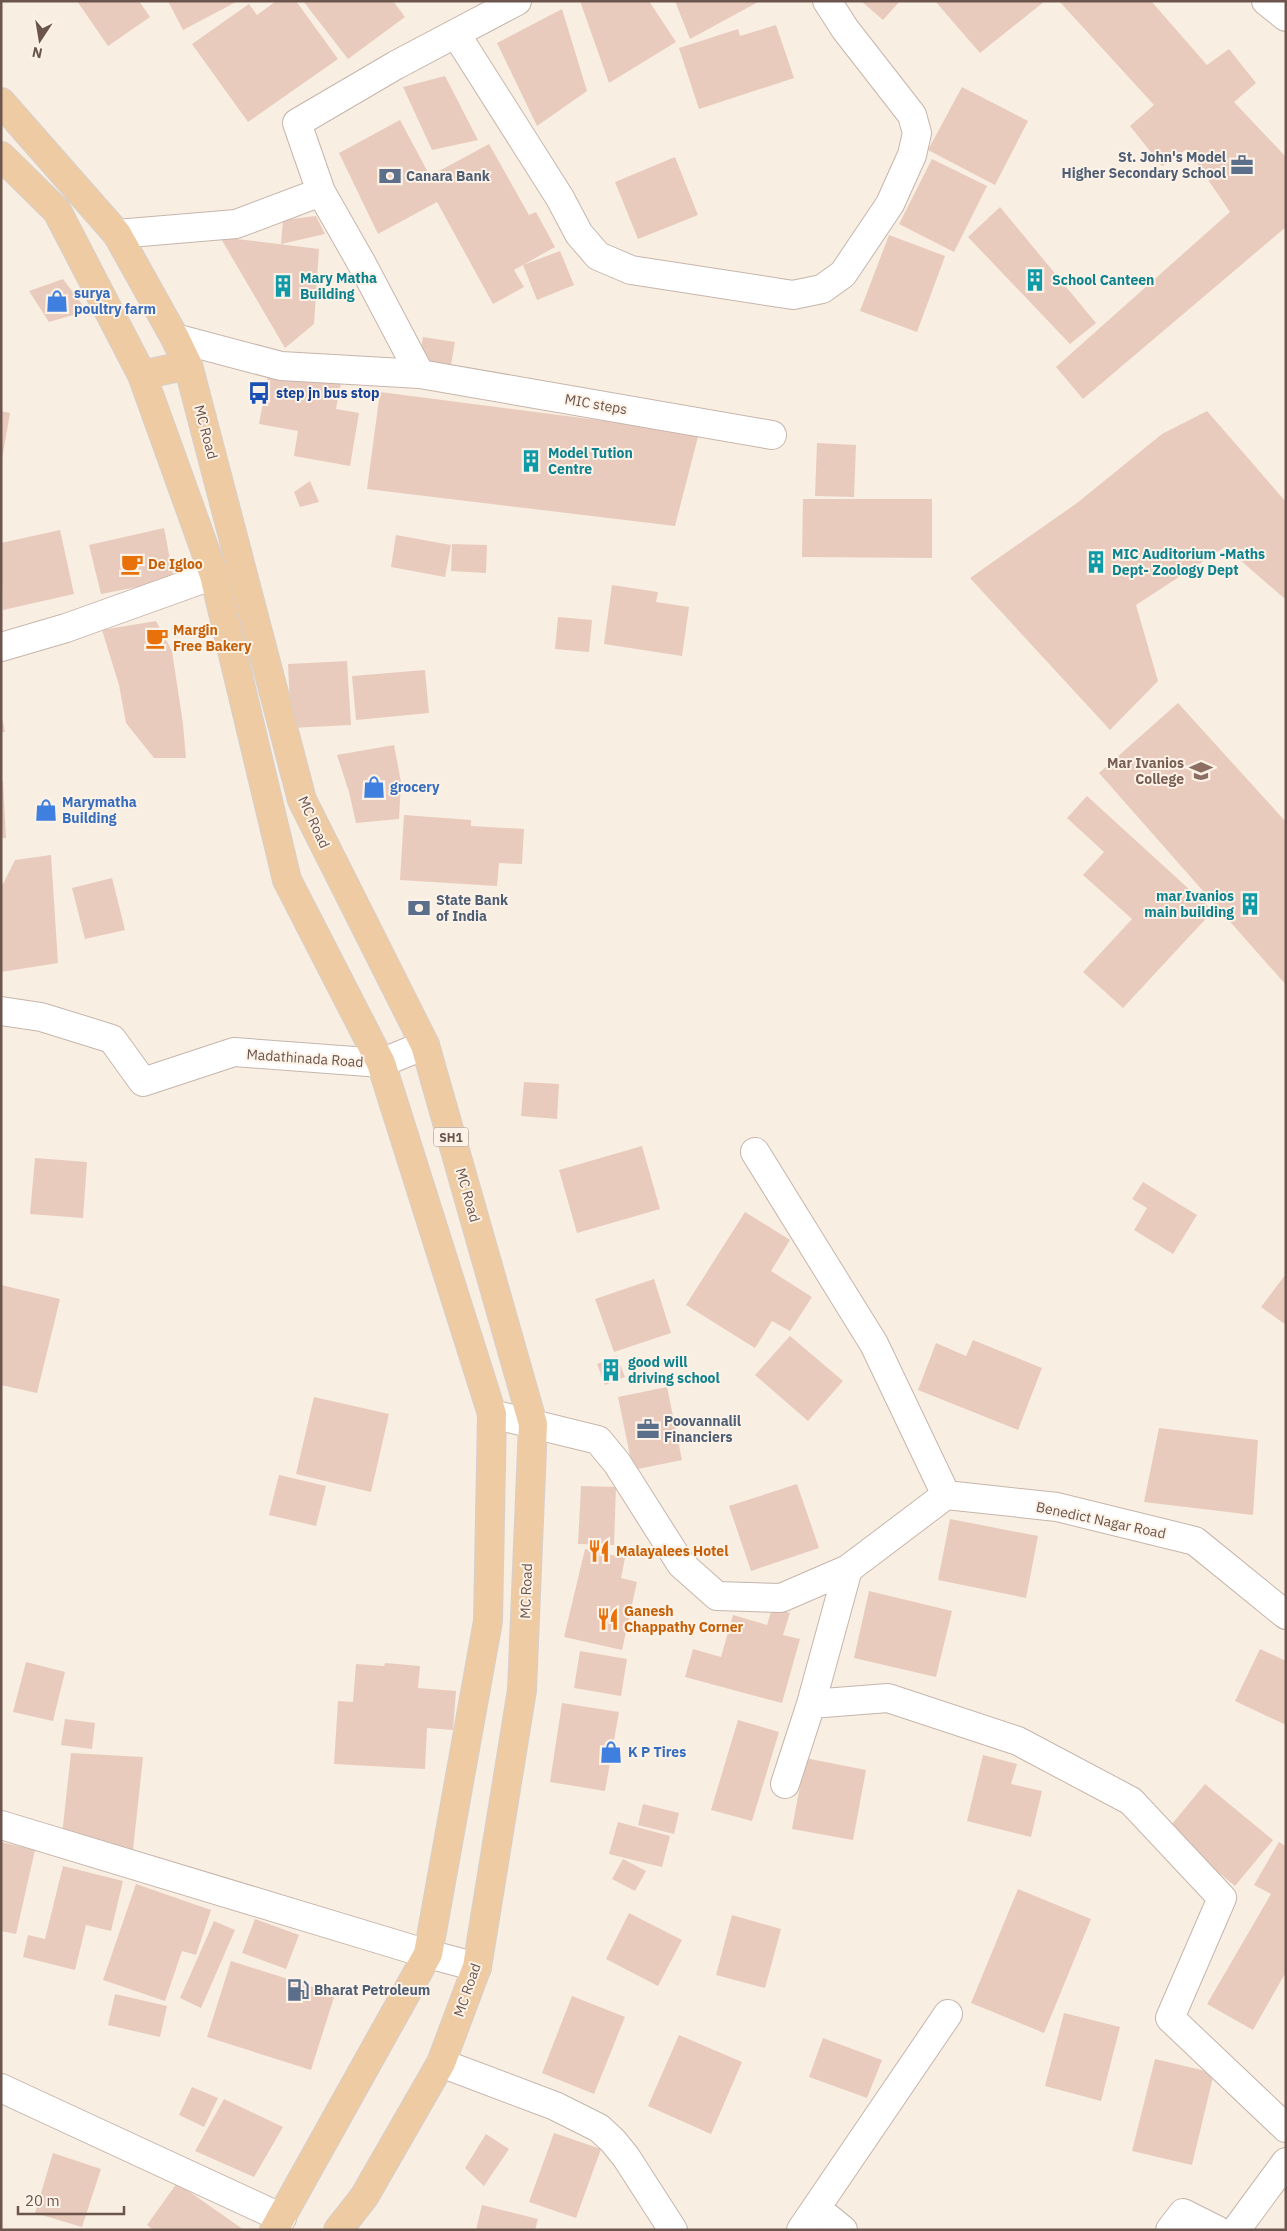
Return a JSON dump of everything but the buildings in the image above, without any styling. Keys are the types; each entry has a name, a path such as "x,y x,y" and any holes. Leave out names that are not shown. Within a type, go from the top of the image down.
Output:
{"main road":[{"name":"MC Road","path":"1,102 116,234 175,338 188,365 302,800 425,1045 533,1424 522,1690 477,1967 441,2063 364,2197 338,2230"},
{"path":"1,156 56,211 142,374 214,575 287,880 381,1063 492,1414 488,1620 428,1954 278,2224"},
{"path":"142,374 188,365"}],"street":[{"path":"420,374 362,264 321,192 297,123 396,65 516,1"},
{"path":"456,34 560,198 579,234 598,256 631,270 793,295 822,289 843,274 890,204 912,155 917,133 912,115 845,29 827,1"},
{"path":"1266,1 1286,17"},
{"path":"116,234 236,224 321,192"},
{"name":"MIC steps","path":"175,338 281,366 420,374 772,435"},
{"path":"1,647 66,628 214,575"},
{"name":"Madathinada Road","path":"1,1011 41,1017 112,1039 143,1082 234,1052 381,1063 425,1045"},
{"path":"492,1414 598,1440 617,1463 681,1564 717,1596 782,1598 848,1569 946,1495 874,1344 754,1152"},
{"name":"Benedict Nagar Road","path":"946,1495 1057,1507 1195,1541 1286,1615"},
{"path":"785,1784 811,1704 848,1569"},
{"path":"811,1704 888,1698 1018,1742 1131,1800 1222,1898 1170,2018 1286,2128"},
{"path":"1,1825 428,1954 477,1967"},
{"path":"843,2230 808,2219 948,2014"},
{"path":"441,2063 554,2106 598,2128 613,2141 626,2157 673,2230"},
{"path":"1,2088 278,2224"},
{"path":"1236,2230 1286,2162"},
{"path":"1170,2230 1183,2214 1217,2230"}],"place":[{"name":"St. John's Model Higher Secondary School","path":"1242,165"},
{"name":"Canara Bank","path":"390,176"},
{"name":"School Canteen","path":"1035,280"},
{"name":"Mary Matha Building","path":"283,286"},
{"name":"surya poultry farm","path":"57,301"},
{"name":"step jn bus stop","path":"259,393"},
{"name":"Model Tution Centre","path":"531,461"},
{"name":"MIC Auditorium -Maths Dept- Zoology Dept","path":"1096,562"},
{"name":"De Igloo","path":"132,564"},
{"name":"Margin Free Bakery","path":"157,638"},
{"name":"Mar Ivanios College","path":"1201,771"},
{"name":"grocery","path":"374,787"},
{"name":"Marymatha Building","path":"46,810"},
{"name":"mar Ivanios main building","path":"1250,904"},
{"name":"State Bank of India","path":"419,908"},
{"name":"good will driving school","path":"611,1370"},
{"name":"Poovannalil Financiers","path":"648,1429"},
{"name":"Malayalees Hotel","path":"599,1551"},
{"name":"Ganesh Chappathy Corner","path":"608,1619"},
{"name":"K P Tires","path":"611,1752"},
{"name":"Bharat Petroleum","path":"298,1990"}]}
